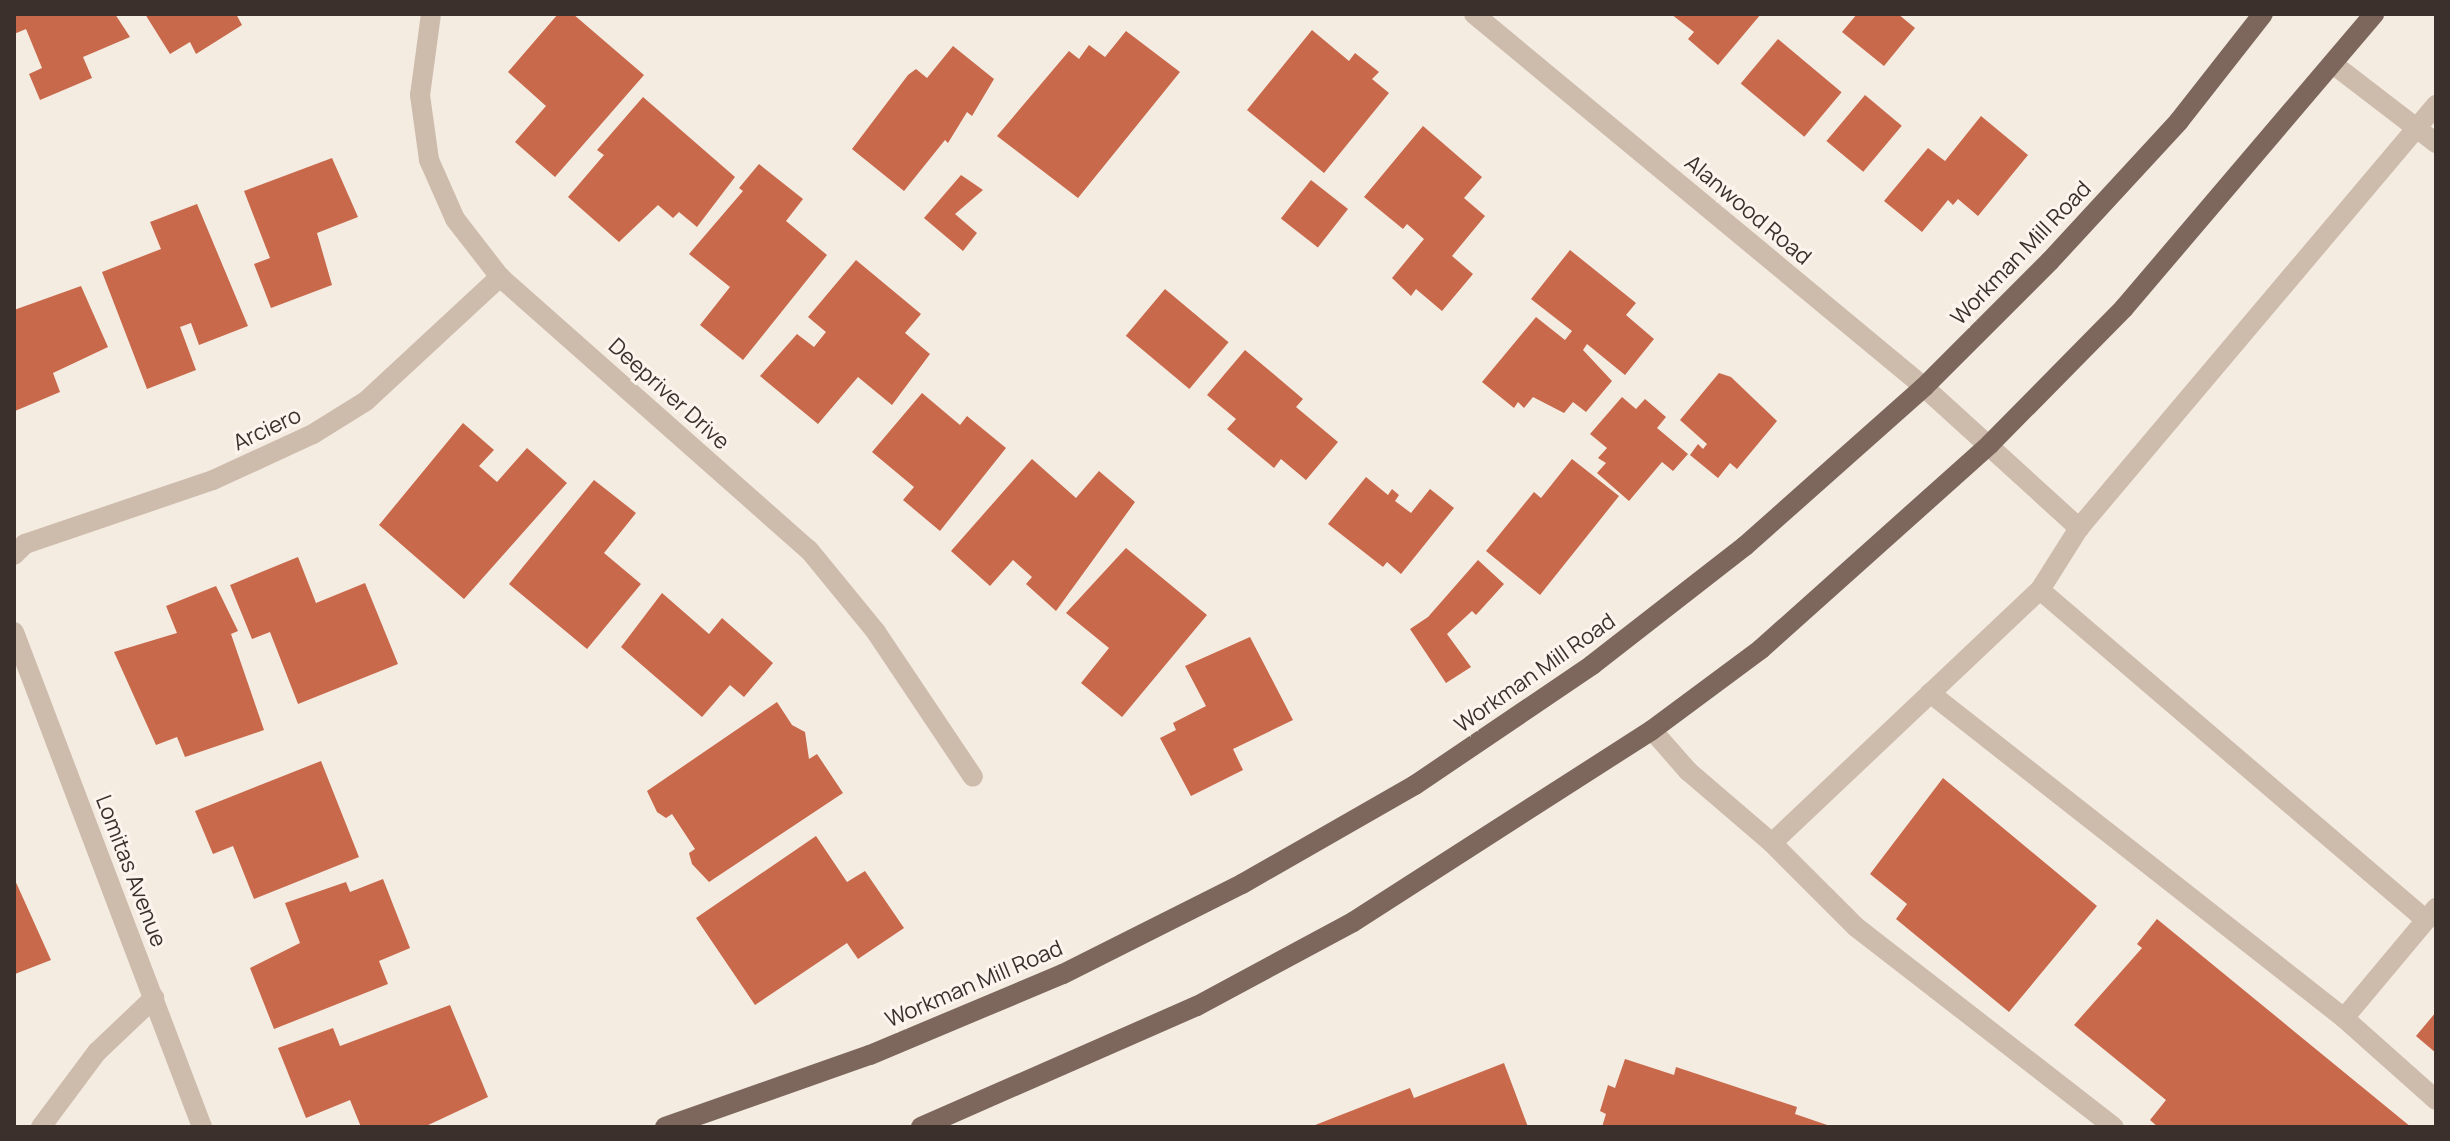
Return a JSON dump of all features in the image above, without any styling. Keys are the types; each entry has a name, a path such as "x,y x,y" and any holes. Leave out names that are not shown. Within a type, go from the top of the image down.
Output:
{"main road":[{"name":"Workman Mill Road","path":"665,1127 870,1055 1063,974 1242,884 1415,785 1592,665 1745,546 1924,387 2050,261 2179,121 2263,14"},
{"path":"921,1127 1197,1006 1353,922 1652,730 1841,582 1990,444 2124,308 2374,14"}],"street":[{"name":"Deepriver Drive","path":"431,14 420,95 429,160 455,219 500,277 809,550 876,632 973,777"},
{"name":"Alanwood Road","path":"1474,14 1924,387 2079,528"},
{"path":"2333,64 2436,143"},
{"path":"1772,843 2040,590 2079,528 2436,105"},
{"name":"Arciero","path":"14,555 25,544 213,480 313,434 366,401 500,277"},
{"path":"2040,590 2431,914 2344,1018"},
{"name":"Lomitas Avenue","path":"14,632 202,1127"},
{"path":"1930,693 2344,1018 2436,1100"},
{"path":"1652,730 1688,771 1772,843 1856,927 2114,1127"},
{"path":"41,1127 97,1052 154,998"}],"building":[{"path":"14,14 115,14 130,37 83,57 92,78 40,100 29,74 42,68 26,29 14,34"},
{"path":"145,14 236,14 242,25 196,54 190,42 170,54"},
{"path":"558,14 573,14 644,75 555,177 515,142 546,106 508,72"},
{"path":"1671,14 1761,14 1718,65 1688,39 1694,32"},
{"path":"1857,14 1898,14 1915,28 1884,66 1842,32"},
{"path":"1312,30 1349,61 1355,53 1379,72 1372,79 1389,93 1324,173 1247,110"},
{"path":"1126,31 1180,72 1078,198 997,136 1069,51 1079,59 1089,45 1105,57"},
{"path":"1778,39 1842,92 1804,137 1741,83"},
{"path":"953,46 994,79 972,116 967,112 948,143 945,140 904,191 852,149 908,75 916,69 927,78"},
{"path":"1865,95 1902,126 1863,172 1826,141"},
{"path":"643,97 735,177 697,227 679,212 673,218 658,205 619,242 568,197 604,155 597,150"},
{"path":"1981,116 2028,155 1978,216 1958,199 1953,205 1948,200 1922,232 1884,201 1928,148 1945,161"},
{"path":"1423,126 1482,177 1464,198 1485,216 1452,256 1473,274 1442,311 1416,289 1411,296 1392,278 1424,239 1407,224 1403,229 1364,197"},
{"path":"332,158 358,217 317,233 332,285 271,308 254,264 270,258 244,191"},
{"path":"759,164 803,199 786,221 827,255 743,360 700,325 730,287 689,254 743,191 739,188"},
{"path":"961,175 983,190 955,214 977,233 963,251 924,218"},
{"path":"1311,180 1348,209 1318,248 1281,219"},
{"path":"197,204 248,326 199,345 191,323 180,327 196,370 147,389 102,272 161,249 150,222"},
{"path":"1570,250 1636,303 1626,315 1654,339 1625,375 1587,344 1583,350 1612,381 1586,412 1573,402 1564,413 1533,397 1524,408 1518,402 1514,408 1482,382 1536,317 1565,340 1572,331 1531,299"},
{"path":"856,260 921,314 905,333 930,354 892,405 858,377 818,424 760,376 797,334 814,347 826,332 808,317"},
{"path":"81,286 108,347 53,373 60,392 15,411 14,310"},
{"path":"1165,289 1229,342 1189,389 1126,336"},
{"path":"1245,350 1303,399 1296,407 1338,442 1306,480 1281,459 1274,468 1227,429 1236,419 1207,395"},
{"path":"1719,373 1731,377 1777,421 1737,469 1730,463 1718,478 1690,455 1698,444 1703,449 1707,444 1680,420"},
{"path":"922,393 960,425 967,416 1006,448 940,531 903,500 914,487 872,452"},
{"path":"1622,397 1636,409 1645,399 1666,417 1657,428 1688,454 1673,471 1662,462 1629,501 1597,473 1606,463 1598,458 1607,448 1590,434"},
{"path":"463,423 494,450 479,466 497,482 527,448 567,483 464,599 379,525"},
{"path":"1032,459 1076,498 1099,471 1135,502 1056,611 1026,584 1032,577 1013,560 990,586 951,551"},
{"path":"1572,459 1619,496 1540,595 1486,551 1534,492 1541,498"},
{"path":"1366,477 1388,495 1392,489 1399,495 1395,501 1411,513 1430,489 1454,508 1401,574 1387,562 1383,567 1328,524"},
{"path":"594,480 636,513 604,553 641,584 587,649 509,584"},
{"path":"1126,548 1207,615 1122,717 1081,683 1109,648 1066,613"},
{"path":"298,557 316,603 365,583 398,664 298,704 270,632 252,639 230,585"},
{"path":"1478,560 1504,584 1476,615 1472,611 1447,634 1471,667 1446,683 1410,629 1428,617"},
{"path":"216,586 238,631 231,634 264,730 185,757 177,737 156,745 114,652 177,633 166,606"},
{"path":"662,593 709,634 722,618 773,663 744,697 730,685 702,717 621,647"},
{"path":"1250,637 1293,720 1233,749 1243,770 1191,796 1160,738 1176,730 1173,723 1206,706 1185,666"},
{"path":"777,702 792,725 805,732 809,759 817,754 843,793 709,882 692,864 689,853 695,849 672,814 666,818 657,812 647,791"},
{"path":"321,761 359,857 254,899 233,846 213,854 195,811"},
{"path":"1943,778 2097,906 2009,1012 1896,919 1907,904 1870,874"},
{"path":"816,836 847,882 865,871 904,928 858,959 847,943 755,1005 696,918"},
{"path":"14,878 51,960 15,974 14,972"},
{"path":"383,879 410,948 379,961 388,984 274,1029 250,968 300,943 285,903 346,882 350,892"},
{"path":"2157,919 2411,1127 2158,1127 2150,1120 2166,1100 2074,1025 2142,948 2137,944"},
{"path":"450,1005 488,1097 424,1127 361,1127 350,1100 306,1118 278,1048 333,1028 340,1046"},
{"path":"2436,1012 2436,1053 2416,1036"},
{"path":"1625,1059 1674,1075 1676,1067 1797,1107 1795,1114 1833,1127 1602,1127 1606,1114 1600,1111 1608,1085 1615,1088"},
{"path":"1504,1063 1528,1127 1310,1127 1410,1088 1414,1098"}]}
